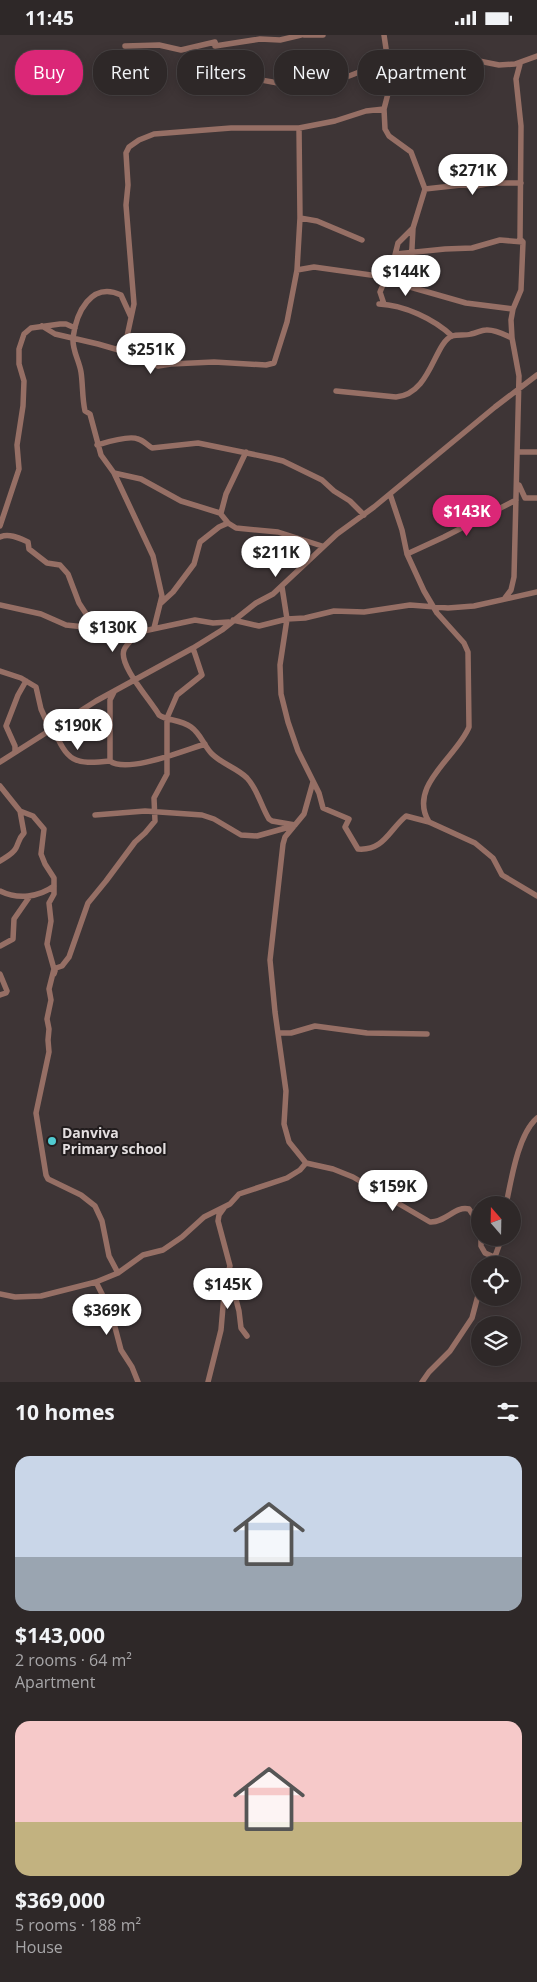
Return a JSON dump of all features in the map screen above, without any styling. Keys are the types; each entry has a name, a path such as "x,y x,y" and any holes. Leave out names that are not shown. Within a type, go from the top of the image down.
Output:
{"street":[{"path":"126,46 159,45 181,50 215,42 215,46 260,39 280,40 302,35 323,35"},
{"path":"384,35 386,50"},
{"path":"484,62 499,65 520,64 537,56"},
{"path":"505,599 511,590 514,577 518,483 518,362 512,338 511,320 521,289 523,242 520,239 521,126 516,79 520,64"},
{"path":"264,81 276,83 331,79 358,72"},
{"path":"388,95 384,109 384,122 389,136 411,152 425,189 413,228 410,287"},
{"path":"136,355 126,341 134,304 126,205 128,185 126,153 129,147 139,140 154,134 231,129 299,128 335,121 366,111 384,109"},
{"path":"42,326 55,334 136,355 158,366 204,363 266,365 274,363 291,307 297,270 300,218 299,128"},
{"path":"425,189 460,185 476,186 492,183 521,183"},
{"path":"300,218 317,221 362,241"},
{"path":"413,228 398,243 380,294 382,304 414,312 452,336"},
{"path":"394,255 472,248 500,240 523,242"},
{"path":"297,270 314,267 385,277 410,287 466,303 513,309"},
{"path":"132,317 121,295 113,292 96,293 84,305 73,339 81,371 84,407 85,411 90,414 97,445 101,455 114,473 152,556 161,587 160,603 154,627"},
{"path":"0,526 18,469 17,445 23,406 24,381 19,364 19,349 26,331 31,328 63,324 76,328"},
{"path":"336,391 396,397 404,395 416,388 428,373 445,342 452,336 471,335 487,330 512,338"},
{"path":"0,762 51,728 194,648 282,587 322,546 364,515 519,387 537,375"},
{"path":"97,445 110,441 134,438 140,439 152,448 198,443 283,461 322,479 364,515"},
{"path":"518,452 537,452"},
{"path":"221,513 226,494 246,453"},
{"path":"114,473 141,479 181,501 221,513 228,523 240,529 256,528 278,532 322,546"},
{"path":"518,483 524,497 527,499 537,498"},
{"path":"390,494 402,530 407,554 433,606 467,648 469,727 444,760 425,793 423,809 429,822"},
{"path":"407,554 447,536 516,500"},
{"path":"160,603 173,592 194,564 200,542 219,527 228,523"},
{"path":"0,537 6,534 20,538 28,542 29,549 48,563 60,565 71,580 79,603 94,628"},
{"path":"282,587 287,619 280,665 281,694 298,751 320,795 323,808 349,819 345,827 358,849 368,849 379,845 406,816 429,822 475,843 493,858 502,875 537,896"},
{"path":"0,605 41,614 66,625 100,630 113,628 139,632 154,627 195,620 216,623 231,621 260,626 287,619 305,619 334,611 364,612 410,605 471,607 537,592"},
{"path":"139,632 123,652 134,681 159,715 182,721 199,733 215,757 234,767 254,787 269,819 295,825"},
{"path":"118,1273 109,1255 102,1221 95,1206 81,1195 46,1177 36,1113 49,1052 47,1019 51,1000 49,988 56,968 62,966 70,957 88,903 135,843 152,827 155,821 154,798 167,774 168,718 178,695 202,675 194,648"},
{"path":"0,671 26,681 37,688 40,709 69,757 88,763 110,761"},
{"path":"15,751 15,746 6,726 18,695 26,681"},
{"path":"114,692 110,700 110,761 114,765 129,766 205,744"},
{"path":"313,782 304,814 286,837 281,853 272,940 272,975 286,1091 284,1124 292,1147 306,1163 333,1169 353,1177 430,1222 442,1220 462,1208 469,1209 471,1212"},
{"path":"0,786 20,811 24,833 13,852 0,861"},
{"path":"20,811 33,816 44,829 41,854 44,864 54,878 54,894 49,903 52,921 47,944 52,962 53,976"},
{"path":"95,815 155,811 169,814 206,816 242,835 257,836 295,825"},
{"path":"0,891 7,895 30,896 43,893 54,886"},
{"path":"0,946 13,939 14,919 30,896"},
{"path":"0,974 8,991 0,995"},
{"path":"278,1033 291,1033 314,1026 367,1033 427,1034"},
{"path":"508,1196 521,1144 530,1126 537,1119"},
{"path":"208,1382 221,1330 225,1283 230,1264 218,1221 219,1215 239,1194 287,1178 306,1163"},
{"path":"0,1294 15,1297 41,1296 96,1282 118,1273 143,1255 163,1251 204,1217 225,1207"},
{"path":"481,1246 485,1253 493,1256"},
{"path":"229,1273 239,1311 241,1327 247,1336"},
{"path":"96,1282 111,1313 121,1350 132,1367 138,1382"},
{"path":"422,1382 456,1344 472,1318 475,1306"}],"place":[{"name":"Danviva Primary school","path":"52,1141"}]}
